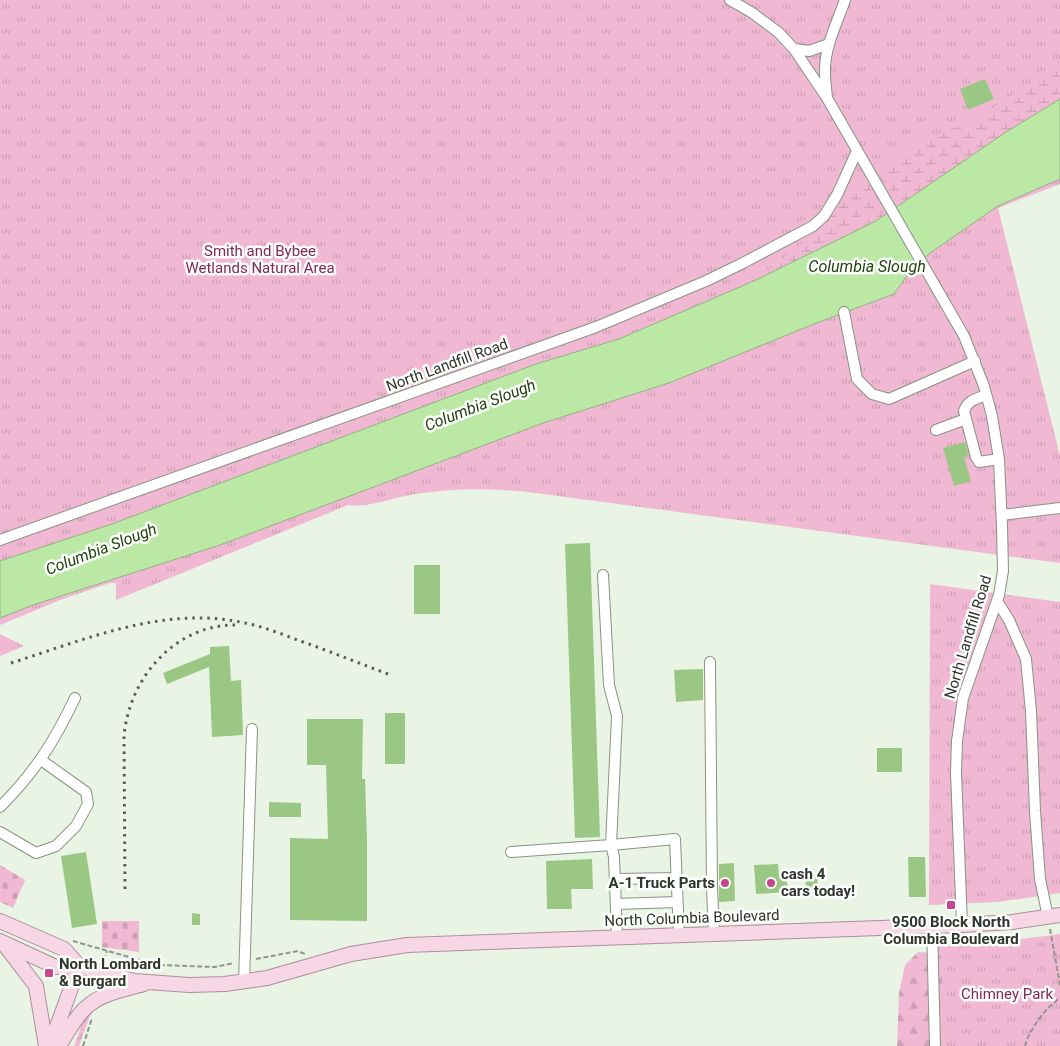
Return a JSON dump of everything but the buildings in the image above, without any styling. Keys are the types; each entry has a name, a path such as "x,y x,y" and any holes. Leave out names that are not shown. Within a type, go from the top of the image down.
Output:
{"main road":[{"name":"North Columbia Boulevard","path":"1,941 56,967 79,966 147,983 198,985 244,982 283,974 374,949 407,944 962,925 1012,922 1054,916"},
{"path":"0,921 64,949 79,966 48,1046"},
{"path":"1,941 36,986 48,1046"},
{"path":"59,1046 78,1017 90,1004 113,993 147,983"}],"street":[{"name":"North Landfill Road","path":"730,0 752,12 778,32 794,50 827,98 948,306 975,360 992,416 999,459 1003,571 997,600 963,698 957,741 956,773 962,925"},
{"name":"North Landfill Road","path":"827,98 824,72 829,44 845,0"},
{"path":"794,50 809,51 829,44"},
{"name":"North Landfill Road","path":"0,540 596,327 706,281 814,226 824,216 859,155"},
{"path":"844,312 857,379 872,394 889,399 975,360"},
{"path":"986,395 970,401 964,411 979,462 999,459"},
{"path":"936,430 966,419"},
{"path":"1002,515 1060,508"},
{"path":"603,575 609,685 617,716 611,845 614,857 617,937"},
{"path":"997,600 1009,620 1026,660 1031,711 1040,879 1054,916"},
{"path":"710,662 714,934"},
{"path":"0,807 21,786 41,760 62,725 75,698"},
{"path":"244,982 252,729"},
{"path":"0,832 36,853 56,846 76,826 88,804 86,792 41,760"},
{"path":"511,852 675,839 678,935"},
{"path":"615,879 676,878"},
{"path":"616,904 677,902"},
{"path":"932,926 935,1046"}],"path":[{"path":"1054,916 1060,985"},
{"path":"107,951 157,965 215,967 298,951 326,961"},
{"path":"1024,1046 1051,1004 1060,998"},
{"path":"83,1046 93,1017"}],"green space":[{"name":"Smith and Bybee Wetlands Natural Area","path":"0,0 1060,0 1060,184 998,208 1060,456 1060,563 528,492 486,489 458,490 408,495 374,504 348,505 116,600 116,583 110,583 60,600 0,625"},
{"path":"1060,64 1060,99 1006,132 876,221 756,280 829,221 848,191 918,143 974,120"},
{"path":"930,584 1060,602 1060,893 998,902 929,905"},
{"path":"0,634 24,646 0,656"},
{"path":"0,865 25,880 13,908 0,902"},
{"path":"102,921 139,921 139,952 102,947"},
{"name":"Chimney Park","path":"1060,934 1060,1046 928,1046 929,944 1006,941"},
{"path":"918,952 938,953 943,962 938,1046 897,1046 899,993 905,965"},
{"path":"93,1009 79,1046 74,1046 83,1021"}],"water":[{"name":"Columbia Slough","path":"1060,99 1060,179 998,206 930,253 909,273 894,294 814,324 669,383 543,423 220,545 33,605 0,618 0,561 112,524 536,364 619,339 756,280 876,221 1006,132"}],"railway":[{"path":"11,663 126,627 185,618 215,619 245,623 268,629 388,674"},
{"path":"125,889 124,736 128,715 135,695 145,676 158,659 174,645 193,634 213,627 235,625"}],"place":[{"name":"A-1 Truck Parts","path":"725,883"},
{"name":"cash 4 cars today!","path":"771,883"},
{"name":"9500 Block North Columbia Boulevard","path":"951,905"},
{"name":"North Lombard & Burgard","path":"49,973"}]}
